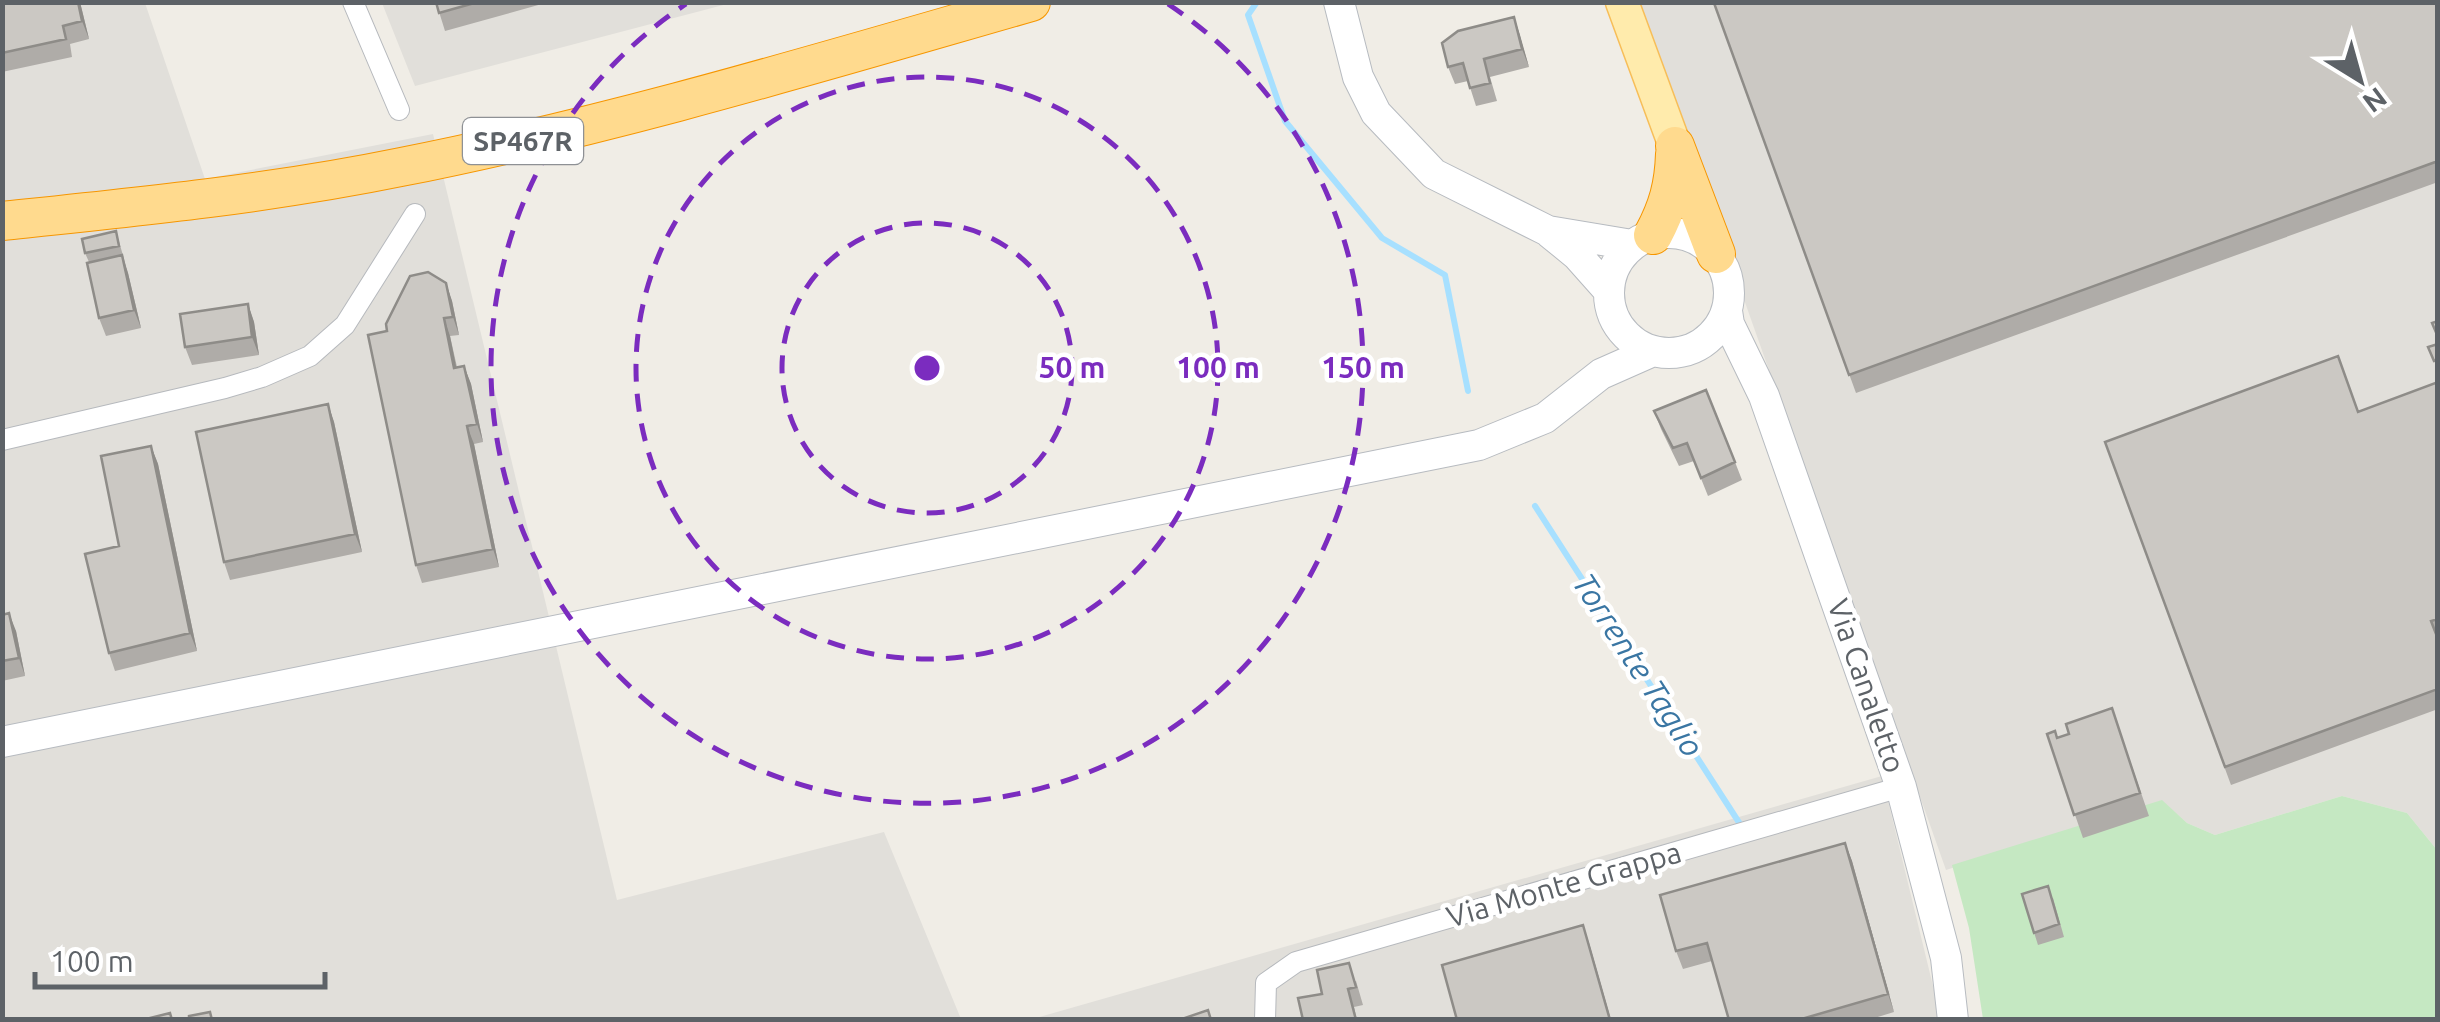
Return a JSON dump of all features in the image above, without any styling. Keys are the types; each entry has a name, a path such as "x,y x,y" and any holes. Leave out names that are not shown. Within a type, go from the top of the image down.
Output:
{"highway":[{"name":"SP467R","path":"2,221 206,200 398,168 550,135 1031,2"},
{"path":"1642,240 1668,206 1675,146"},
{"path":"1675,146 1716,254"}],"main road":[{"path":"1338,2 1358,77 1376,113 1414,156 1434,174 1548,231 1609,291"},
{"path":"1622,2 1675,146"},
{"path":"1548,231 1642,240 1688,235 1716,254 1728,276 1727,311 1715,332 1685,352"},
{"path":"1642,240 1613,270 1609,291 1616,322 1632,340 1653,351"},
{"name":"Via Canaletto","path":"1727,311 1729,324 1782,447 1901,787 1946,958 1953,1020"},
{"path":"1600,374 1616,322"},
{"path":"2,742 1479,445 1544,418 1600,374 1653,351 1685,352 1704,346 1748,361"}],"street":[{"path":"353,2 399,110"},
{"path":"2,440 262,378 310,356 345,325 415,214"},
{"name":"Via Monte Grappa","path":"1266,1020 1266,982 1296,962 1901,787"}],"shaded area":[{"path":"2,3 145,3 205,179 433,134 617,900 884,832 961,1019 3,1019"},
{"path":"382,3 731,3 415,86"},
{"path":"1639,3 2437,3 2437,850 2407,813 2342,796 2215,835 2187,823 2162,801 1946,870"},
{"path":"1882,776 1941,1019 1029,1020"}],"green space":[{"path":"2342,796 2407,813 2437,850 2437,1019 1983,1019 1969,928 1952,865 2162,800 2187,823 2215,835"}],"building":[{"path":"2,2 78,2 82,21 63,26 66,39 2,53"},
{"path":"436,2 478,2 439,13"},
{"path":"2438,2 2438,161 1849,375 1714,3"},
{"path":"1514,17 1522,49 1484,59 1490,83 1470,88 1463,63 1448,67 1442,43 1458,31"},
{"path":"116,231 119,246 85,253 82,239"},
{"path":"122,255 134,310 99,318 87,263"},
{"path":"428,272 446,283 453,317 444,318 454,368 464,366 477,424 467,426 493,549 416,565 368,335 387,331 386,324 410,276"},
{"path":"248,304 252,337 185,347 180,314"},
{"path":"2438,344 2438,360 2434,361 2428,347"},
{"path":"2338,356 2358,412 2438,382 2438,619 2431,621 2438,639 2438,689 2225,767 2105,442"},
{"path":"1706,390 1735,462 1701,478 1687,443 1673,448 1654,411"},
{"path":"328,404 355,534 224,562 196,432"},
{"path":"151,446 190,633 109,653 85,554 119,546 101,456"},
{"path":"9,613 19,658 2,661 2,615"},
{"path":"2112,708 2140,793 2074,815 2047,734 2055,731 2057,738 2069,734 2066,724"},
{"path":"1845,843 1888,994 1798,1020 1729,1020 1707,943 1676,951 1660,895"},
{"path":"2048,886 2059,924 2034,933 2022,894"},
{"path":"1583,925 1610,1020 1457,1020 1442,965"},
{"path":"1349,963 1356,987 1348,989 1356,1020 1303,1020 1298,998 1322,994 1317,970"},
{"path":"1208,1010 1211,1020 1179,1020"},
{"path":"210,1012 212,1020 189,1020 189,1016"},
{"path":"170,1013 172,1020 142,1020"}],"waterway":[{"name":"Torrente Taglio","path":"1257,2 1248,15 1285,121 1382,238 1445,275 1468,391"},
{"name":"Torrente Taglio","path":"1535,506 1740,824"}]}
